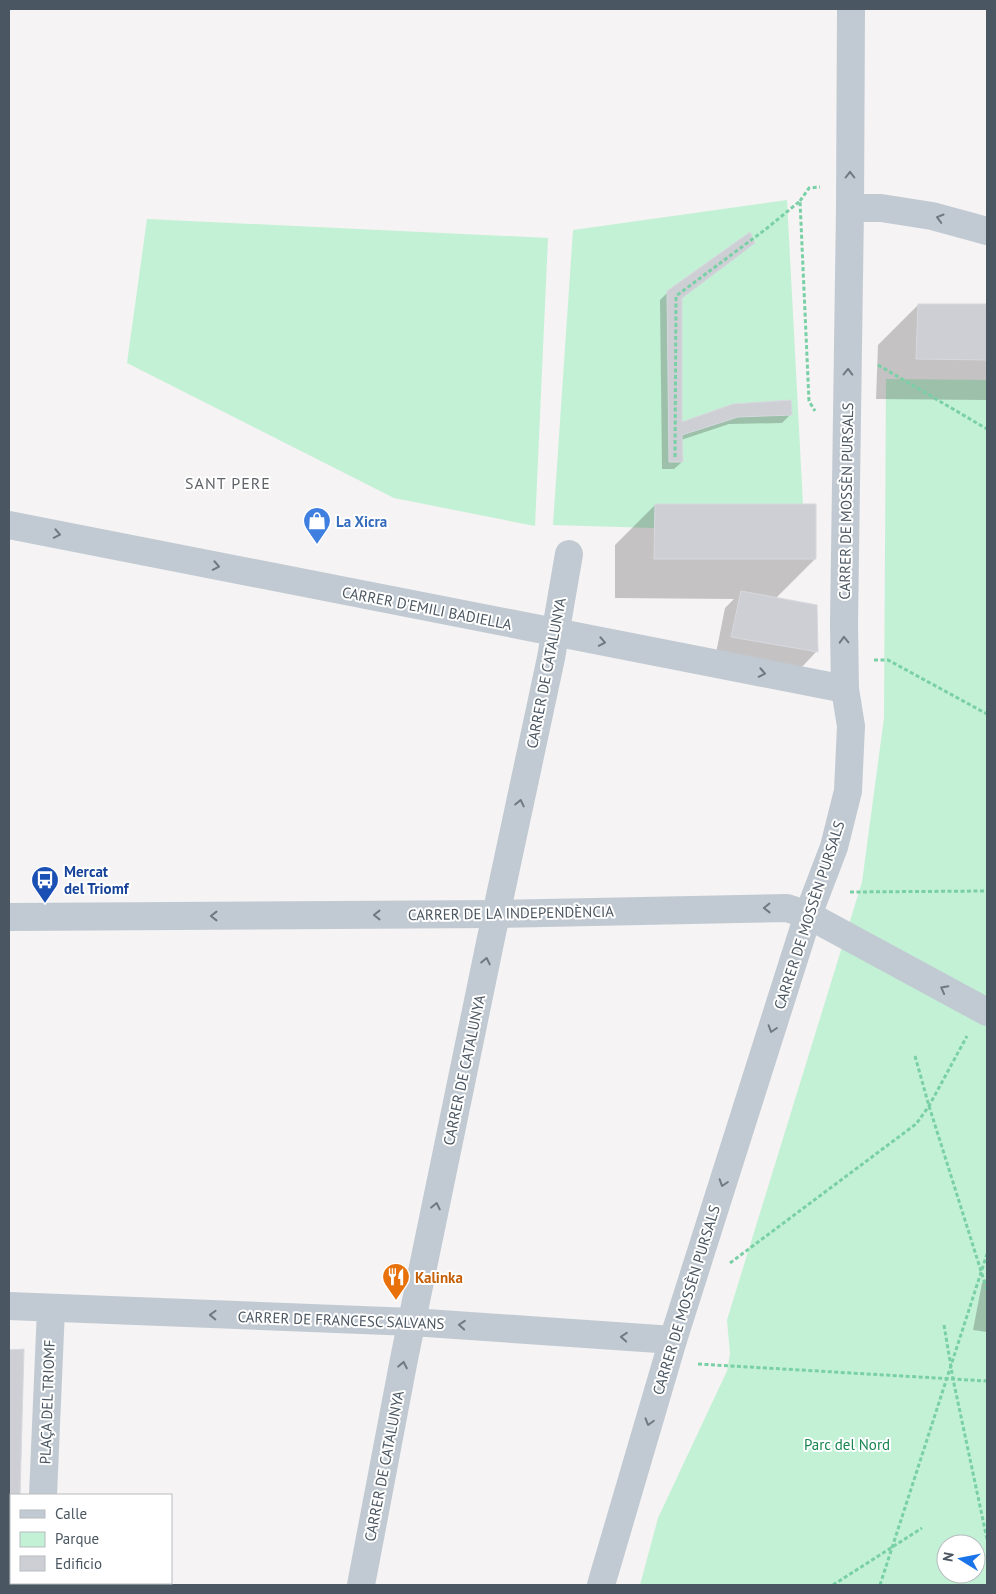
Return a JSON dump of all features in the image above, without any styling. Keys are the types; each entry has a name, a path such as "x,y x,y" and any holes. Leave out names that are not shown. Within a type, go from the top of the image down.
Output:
{"street":[{"name":"CARRER DE MOSSÈN PURSALS","path":"601,1585 673,1340 808,915 834,847 848,791 851,726 846,689 844,624 851,9"},
{"path":"850,208 881,208 932,216 987,231"},
{"name":"CARRER D'EMILI BADIELLA","path":"9,525 846,689"},
{"name":"CARRER DE CATALUNYA","path":"361,1585 412,1322 551,658 569,554"},
{"name":"CARRER DE LA INDEPENDÈNCIA","path":"9,917 496,914 787,908 808,915 985,1011"},
{"name":"CARRER DE FRANCESC SALVANS","path":"9,1306 412,1322 673,1340"},
{"name":"PLAÇA DEL TRIOMF","path":"43,1494 51,1309"}],"path":[{"path":"675,457 676,296 766,229 800,201 809,188"},
{"path":"800,201 809,401 818,414"},
{"path":"871,361 987,429"},
{"path":"870,660 888,660 987,714"},
{"path":"846,892 987,891"},
{"path":"727,1265 916,1124 929,1106 972,1025 985,1011"},
{"path":"915,1056 987,1290"},
{"path":"880,1585 987,1254"},
{"path":"944,1325 953,1380 987,1539"},
{"path":"696,1364 987,1381"},
{"path":"833,1585 922,1528"}],"green space":[{"path":"787,200 803,505 655,504 654,528 553,525 573,230"},
{"path":"147,219 548,238 535,526 394,498 127,363"},
{"name":"Parc del Nord","path":"886,379 987,380 987,1585 640,1585 658,1518 727,1371 730,1354 727,1320 862,882 884,718"}],"building":[{"path":"750,232 755,243 682,298 682,422 733,404 791,400 792,415 738,417 682,435 683,462 669,462 667,291"},
{"path":"918,304 987,304 987,360 916,359"},
{"path":"655,504 816,504 816,559 654,559"},
{"path":"741,591 817,605 818,652 731,637"},
{"path":"24,1349 20,1494 10,1494 10,1584 17,1585 9,1585 9,1350"}],"place":[{"name":"La Xicra","path":"317,545"},
{"name":"Mercat del Triomf","path":"45,904"},
{"name":"Kalinka","path":"396,1301"}],"district":[{"name":"SANT PERE","path":"228,483"}]}
